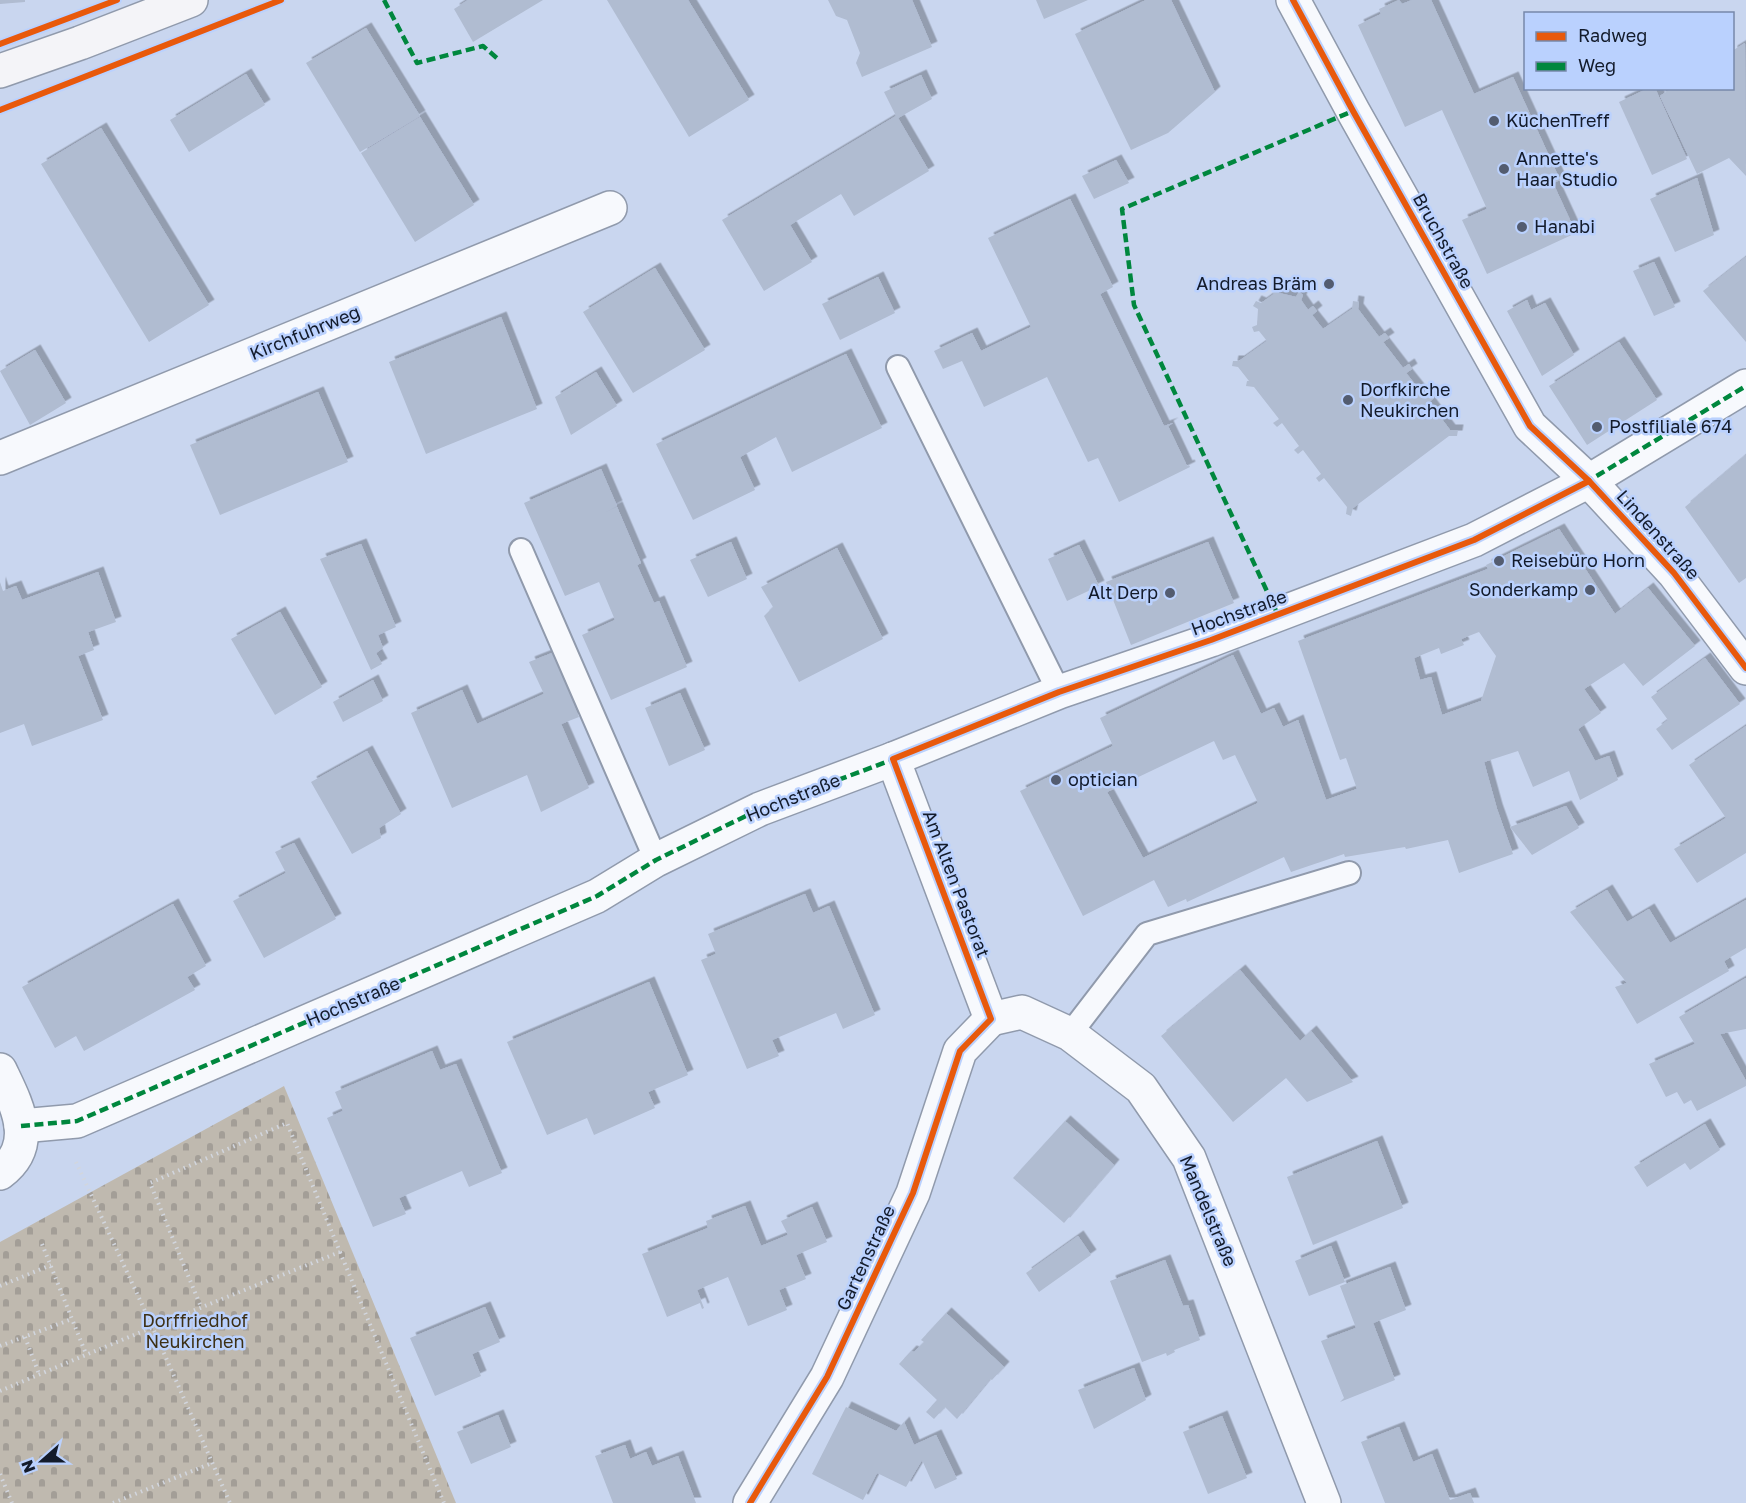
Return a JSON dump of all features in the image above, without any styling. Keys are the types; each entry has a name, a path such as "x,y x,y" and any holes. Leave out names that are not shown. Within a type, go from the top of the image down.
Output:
{"main road":[{"path":"0,71 191,0"}],"street":[{"name":"Bruchstraße","path":"1293,0 1530,426 1589,481"},
{"name":"Kirchfuhrweg","path":"0,458 610,208"},
{"name":"Hochstraße","path":"21,1126 77,1120 597,896 656,860 760,809 893,759 1059,692 1211,640 1474,540 1589,481 1746,386"},
{"name":"Lindenstraße","path":"1589,481 1674,573 1746,668"},
{"name":"Am Alten Pastorat","path":"893,759 991,1020"},
{"name":"Mandelstraße","path":"991,1020 1022,1012 1070,1034 1141,1088 1189,1158 1324,1503"},
{"name":"Gartenstraße","path":"750,1503 827,1377 908,1204 960,1051 991,1020"},
{"path":"0,1070 13,1097 21,1126 21,1142 16,1156 0,1173"}],"lane":[{"path":"898,366 1059,692"},
{"path":"521,550 656,860"},
{"path":"1070,1034 1147,934 1349,873"}],"path":[{"path":"58,1122 230,1503"},
{"path":"201,1307 150,1183 287,1123 444,1503"},
{"path":"42,1244 86,1354"},
{"path":"0,1391 152,1326 340,1252"},
{"path":"0,1286 51,1265"},
{"path":"0,1347 72,1319"},
{"path":"25,1337 39,1374"},
{"path":"113,1503 212,1463"},
{"path":"0,1474 12,1503"}],"green space":[{"name":"Dorffriedhof Neukirchen","path":"284,1086 456,1503 0,1503 0,1242"}],"building":[{"path":"0,0 25,0 25,2 0,4"},
{"path":"468,0 543,0 473,42 454,9"},
{"path":"607,0 688,0 749,100 689,137"},
{"path":"828,0 912,0 932,47 862,77 856,63 860,53 847,20 836,16"},
{"path":"1036,0 1088,0 1044,19"},
{"path":"1146,0 1171,0 1215,92 1168,133 1131,150 1075,34"},
{"path":"1399,0 1402,4 1412,0 1431,0 1474,94 1513,77 1560,180 1553,183 1576,233 1487,274 1462,220 1487,209 1442,110 1405,127 1358,25 1381,14 1379,9"},
{"path":"366,28 420,116 360,152 306,63"},
{"path":"1745,43 1746,176 1729,158 1697,174 1660,96 1669,90 1734,90 1734,50"},
{"path":"246,74 265,105 189,152 170,120"},
{"path":"921,75 932,99 898,118 929,171 854,216 841,194 790,225 812,262 764,291 722,220 896,116 884,92"},
{"path":"1645,90 1656,90 1687,159 1652,175 1619,102"},
{"path":"420,117 474,205 415,242 361,153"},
{"path":"101,128 209,305 149,342 41,164"},
{"path":"1116,160 1129,183 1094,199 1082,176"},
{"path":"1697,178 1714,235 1675,252 1650,199"},
{"path":"1070,199 1113,287 1100,294 1164,426 1173,423 1168,426 1187,466 1190,467 1119,502 1098,458 1088,462 1047,377 984,407 962,361 943,369 934,351 972,333 981,351 1031,327 988,238"},
{"path":"1746,257 1746,342 1703,291"},
{"path":"1654,262 1675,307 1654,316 1633,271"},
{"path":"655,268 705,350 633,393 583,312"},
{"path":"878,277 895,313 840,340 822,304"},
{"name":"Dorfkirche Neukirchen","path":"1278,288 1279,293 1296,297 1299,292 1303,295 1301,300 1308,310 1313,306 1317,311 1312,315 1323,329 1352,309 1353,301 1359,302 1358,309 1379,337 1385,333 1389,338 1383,342 1403,368 1409,364 1412,369 1406,373 1426,398 1431,394 1434,398 1429,402 1450,430 1458,430 1457,436 1449,436 1353,508 1351,516 1346,514 1347,507 1324,478 1319,482 1316,478 1321,474 1303,450 1298,454 1294,450 1299,446 1282,423 1277,427 1273,423 1279,419 1254,387 1246,386 1249,381 1238,367 1232,366 1233,361 1239,361 1267,341 1259,331 1254,332 1252,327 1257,325 1258,309 1253,306 1256,301 1261,303 1274,294 1272,289"},
{"path":"1527,300 1531,310 1545,303 1574,355 1542,376 1507,311"},
{"path":"501,317 537,409 426,454 389,362"},
{"path":"1619,342 1657,400 1587,445 1549,386"},
{"path":"35,350 66,403 30,425 0,371"},
{"path":"846,354 882,428 792,472 776,437 740,457 755,490 693,520 656,444"},
{"path":"596,372 617,406 571,435 555,397"},
{"path":"318,392 348,462 220,515 190,445"},
{"path":"1746,455 1746,578 1739,583 1685,507"},
{"path":"601,469 617,506 606,512 617,507 641,563 637,565 654,603 659,601 687,667 611,700 582,635 615,620 599,582 565,596 524,503"},
{"path":"1559,529 1615,614 1648,588 1695,646 1643,686 1624,663 1584,689 1601,713 1578,729 1595,761 1609,756 1618,780 1580,800 1569,771 1533,787 1518,751 1484,762 1513,854 1459,873 1448,840 1406,849 1405,847 1345,857 1344,854 1291,872 1284,857 1187,902 1186,899 1168,907 1154,880 1083,916 1020,791 1113,746 1100,718 1233,655 1261,714 1274,708 1283,727 1298,720 1326,800 1357,789 1346,758 1340,760 1298,641 1488,569 1486,565","holes":["1479,632 1496,656 1481,701 1442,715 1431,677 1420,680 1414,658 1439,648 1441,654 1464,645 1461,639","1214,741 1223,760 1235,755 1258,803 1143,858 1107,792"]},
{"path":"731,542 747,579 708,597 690,560"},
{"name":"Alt Derp","path":"1208,542 1234,603 1131,645 1106,582"},
{"path":"361,544 396,627 378,635 383,648 376,653 382,664 371,670 320,559"},
{"path":"1079,545 1099,586 1067,601 1048,559"},
{"path":"837,548 883,639 799,682 764,616 773,607 761,587"},
{"path":"98,572 116,622 88,632 94,650 78,656 103,720 32,746 24,724 0,733 0,582 3,591 16,586 22,600"},
{"path":"280,612 322,687 275,715 231,639"},
{"path":"552,653 579,717 561,724 589,788 541,812 527,775 452,808 411,713 462,690 477,724 544,694 529,662"},
{"path":"1705,658 1740,704 1672,750 1656,729 1668,720 1651,697"},
{"path":"373,680 383,701 343,722 333,702"},
{"path":"680,693 705,750 669,766 645,708"},
{"path":"1746,726 1746,853 1697,883 1674,849 1726,818 1689,765"},
{"path":"367,751 401,814 379,828 381,838 352,854 311,782"},
{"path":"1566,806 1579,828 1532,855 1510,827"},
{"path":"294,843 336,919 264,958 233,901 286,873 275,852"},
{"path":"1607,890 1627,922 1649,909 1670,943 1746,900 1746,948 1724,961 1729,971 1637,1024 1615,987 1627,983 1570,912"},
{"path":"805,894 813,913 829,906 875,1015 843,1029 836,1013 772,1040 779,1056 747,1069 701,960 716,954 708,934"},
{"path":"173,904 206,966 187,977 195,990 84,1051 76,1036 55,1048 22,987"},
{"path":"1240,970 1300,1041 1311,1031 1353,1082 1307,1102 1286,1078 1233,1122 1161,1036"},
{"path":"1746,978 1746,1029 1720,1034 1746,1081 1746,1086 1697,1111 1691,1100 1684,1104 1677,1092 1666,1097 1649,1064 1695,1044 1679,1017"},
{"path":"649,982 688,1075 648,1092 655,1108 594,1135 587,1118 547,1135 507,1042"},
{"path":"432,1051 440,1070 456,1064 502,1173 469,1187 462,1171 399,1198 406,1214 373,1227 327,1118 343,1111 335,1092"},
{"path":"1065,1121 1114,1165 1064,1223 1013,1178"},
{"path":"1705,1124 1720,1150 1690,1170 1685,1163 1647,1187 1634,1167"},
{"path":"1377,1141 1403,1208 1313,1245 1287,1177"},
{"path":"745,1206 761,1246 788,1235 781,1221 812,1207 827,1242 796,1255 806,1279 779,1290 787,1310 748,1326 728,1277 697,1290 704,1308 702,1309 700,1303 667,1317 642,1254 708,1228 706,1221"},
{"path":"1078,1236 1091,1255 1039,1292 1026,1273"},
{"path":"1331,1246 1345,1282 1309,1296 1295,1261"},
{"path":"1165,1260 1183,1306 1188,1305 1200,1340 1174,1350 1175,1352 1167,1356 1166,1353 1142,1362 1110,1281"},
{"path":"1390,1267 1406,1310 1373,1323 1395,1380 1340,1402 1344,1398 1321,1341 1356,1328 1340,1286"},
{"path":"485,1307 500,1342 472,1354 481,1376 435,1396 410,1338"},
{"path":"946,1313 1004,1367 992,1380 990,1379 957,1419 945,1407 934,1419 926,1412 937,1400 899,1364 911,1351 914,1352 924,1342 921,1340"},
{"path":"1134,1368 1146,1400 1094,1429 1078,1390"},
{"path":"846,1407 896,1431 904,1422 914,1445 936,1435 957,1479 935,1489 922,1460 906,1487 877,1473 863,1500 812,1474"},
{"path":"498,1415 511,1447 471,1464 457,1432"},
{"path":"1222,1416 1247,1478 1208,1494 1183,1432"},
{"path":"1399,1427 1413,1462 1432,1454 1450,1500 1470,1493 1474,1503 1385,1503 1361,1442"},
{"path":"625,1445 630,1459 646,1452 652,1466 678,1456 696,1503 613,1503 595,1456"}],"marked path":[{"path":"384,0 417,63 483,46 498,59"},
{"path":"1278,615 1134,305 1122,209 1353,111"},
{"path":"1585,483 1746,386"},
{"path":"21,1126 77,1121 597,896 656,860 760,809 897,758"}],"cycle path":[{"path":"0,44 117,0"},
{"path":"0,110 281,0"},
{"path":"1293,0 1530,426 1589,481 1674,573 1746,668"},
{"path":"750,1503 827,1377 913,1193 960,1051 991,1019 893,759 1059,692 1211,640 1474,540 1589,481"}],"place":[{"name":"KüchenTreff","path":"1494,121"},
{"name":"Annette's Haar Studio","path":"1504,169"},
{"name":"Hanabi","path":"1522,227"},
{"name":"Andreas Bräm","path":"1329,284"},
{"name":"Dorfkirche Neukirchen","path":"1348,400"},
{"name":"Postfiliale 674","path":"1597,427"},
{"name":"Reisebüro Horn","path":"1499,561"},
{"name":"Sonderkamp","path":"1590,590"},
{"name":"Alt Derp","path":"1170,593"},
{"name":"optician","path":"1056,780"}]}
